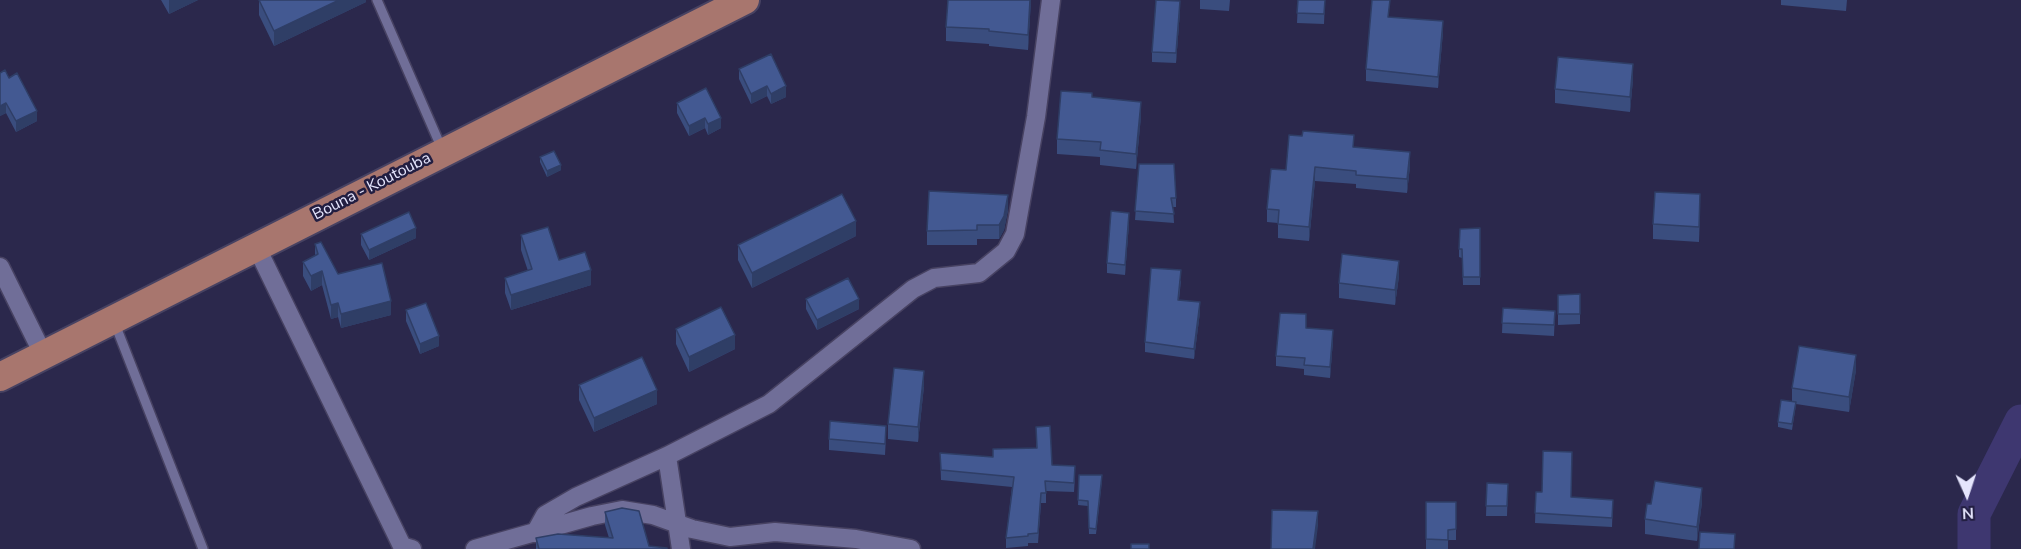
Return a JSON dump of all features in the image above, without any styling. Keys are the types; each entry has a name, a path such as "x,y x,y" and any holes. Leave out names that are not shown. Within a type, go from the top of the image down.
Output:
{"main road":[{"name":"Bouna - Koutouba","path":"0,376 745,0"}],"street":[{"path":"535,533 545,515 576,496 667,456 769,404 914,289 934,278 979,273 1006,250 1015,234 1036,117 1051,0"},
{"path":"256,246 402,546 412,549"},
{"path":"0,267 43,354"},
{"path":"667,456 681,549"},
{"path":"475,549 592,516 622,510 653,515 730,537 775,532 856,539 911,549"}],"lane":[{"path":"377,0 443,151"},
{"path":"113,319 203,549"}],"building":[{"path":"259,0 339,0 274,31"},
{"path":"948,0 1030,0 1028,35 989,31 989,29 946,27"},
{"path":"1156,0 1180,1 1176,53 1152,52"},
{"path":"1298,0 1325,0 1324,14 1297,13"},
{"path":"1372,0 1390,0 1388,17 1443,21 1438,77 1366,69"},
{"path":"771,54 786,86 771,94 767,86 751,94 739,69"},
{"path":"1558,57 1633,64 1630,97 1555,89"},
{"path":"5,70 9,78 17,73 37,111 16,121 6,103 0,106 0,73"},
{"path":"706,88 721,118 708,124 705,118 689,126 677,103"},
{"path":"1061,91 1092,93 1092,97 1141,102 1136,154 1100,150 1101,142 1057,139"},
{"path":"1303,131 1354,135 1353,147 1410,152 1407,179 1356,175 1356,171 1315,167 1309,227 1278,224 1279,210 1267,209 1271,169 1286,170 1289,135 1302,136"},
{"path":"554,151 561,165 547,171 540,157"},
{"path":"1139,164 1174,164 1176,198 1171,198 1174,214 1135,211"},
{"path":"929,191 1008,195 1004,216 999,225 977,225 977,230 927,231"},
{"path":"1655,192 1700,194 1699,227 1653,224"},
{"path":"842,194 856,221 752,273 738,245"},
{"path":"1111,211 1129,213 1125,265 1107,263"},
{"path":"409,212 416,228 369,250 361,234"},
{"path":"548,227 559,260 585,252 591,270 511,295 505,278 532,269 521,235"},
{"path":"1480,228 1480,277 1463,277 1462,249 1459,249 1460,229"},
{"path":"321,242 338,274 382,263 391,301 341,314 338,303 331,305 322,271 311,276 303,262 318,254 315,244"},
{"path":"1342,254 1399,261 1395,290 1339,283"},
{"path":"1151,268 1181,270 1178,300 1200,302 1194,349 1145,342"},
{"path":"848,278 859,299 817,320 806,299"},
{"path":"1580,294 1580,314 1558,314 1558,295"},
{"path":"426,303 439,336 420,344 406,310"},
{"path":"721,307 735,335 689,357 676,329"},
{"path":"1503,308 1555,311 1554,325 1502,323"},
{"path":"1280,313 1306,314 1306,328 1333,330 1330,367 1304,365 1305,358 1276,356"},
{"path":"1799,346 1856,355 1849,397 1792,388"},
{"path":"642,357 657,390 594,418 579,385"},
{"path":"894,368 924,371 918,427 888,424"},
{"path":"1781,400 1796,402 1792,424 1778,422"},
{"path":"830,421 886,426 885,444 829,439"},
{"path":"1050,426 1052,465 1075,466 1074,483 1045,481 1046,493 1041,493 1038,533 1006,538 1014,477 941,470 940,453 993,457 993,449 1037,448 1036,427"},
{"path":"1543,451 1572,452 1571,497 1613,500 1612,518 1535,513 1536,492 1542,492"},
{"path":"1079,475 1102,475 1096,529 1089,528 1088,501 1078,500"},
{"path":"1655,481 1702,488 1697,527 1645,519 1647,504 1651,504"},
{"path":"1487,483 1508,484 1507,506 1486,506"},
{"path":"1426,502 1456,502 1456,529 1448,530 1448,540 1426,539"},
{"path":"622,508 639,511 649,546 667,549 539,549 536,538 558,534 613,538 605,512"},
{"path":"1272,510 1318,511 1313,549 1271,549"},
{"path":"1700,532 1735,534 1734,549 1699,549"},
{"path":"1131,544 1149,544 1149,549 1131,549"}],"waterway":[{"path":"1974,549 1974,514 2021,421"}]}
